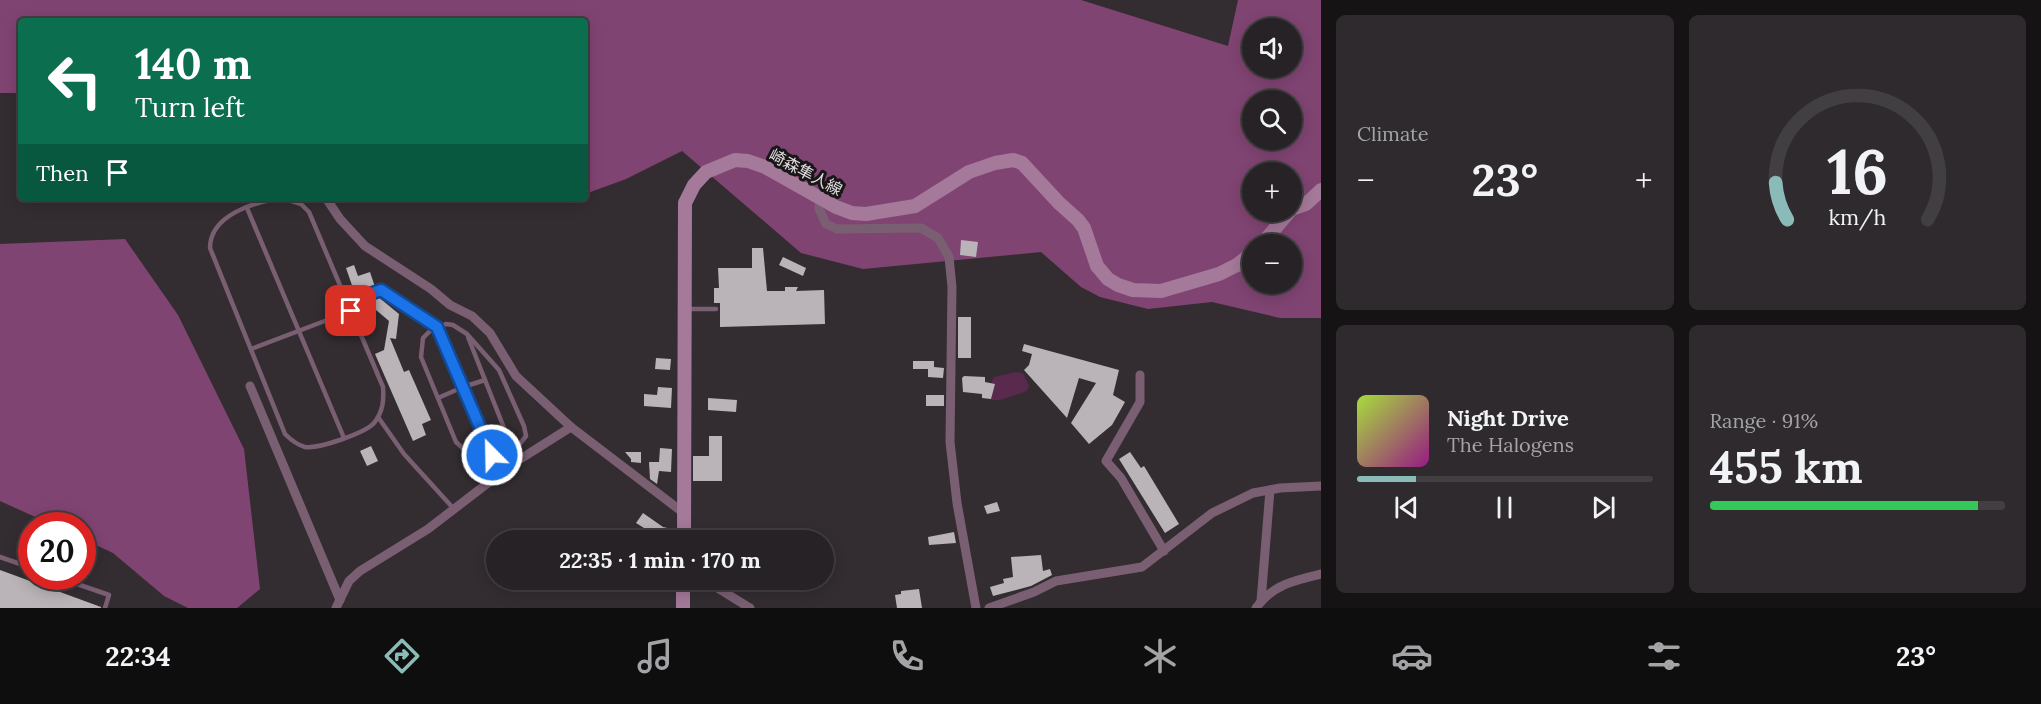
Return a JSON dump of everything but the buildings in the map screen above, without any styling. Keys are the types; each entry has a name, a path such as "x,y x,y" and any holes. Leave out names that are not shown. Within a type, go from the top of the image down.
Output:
{"main road":[{"name":"崎森隼人線","path":"684,530 685,203 694,185 706,172 735,160 748,161 765,167 836,207 852,213 866,214 905,209 926,201 969,172 995,163 1013,160 1023,163 1059,203 1078,220 1084,228 1097,266 1108,279 1118,285 1133,290 1161,291 1219,274 1242,261"},
{"path":"1302,206 1321,190"},
{"path":"1270,234 1280,222"},
{"path":"683,590 683,608"}],"street":[{"path":"820,197 819,209 825,224 837,229 921,228 938,238 949,257 952,286 950,442 957,502 976,608"},
{"path":"328,201 340,219 365,246 431,289 450,305 472,316 490,333 516,376 571,427 685,514"},
{"path":"1140,375 1140,402 1106,461 1121,478 1164,551"},
{"path":"250,386 338,604"},
{"path":"338,604 349,581 360,571 428,529 514,463 571,427"},
{"path":"989,608 1034,592 1056,581 1142,567 1212,513 1253,493 1321,486"},
{"path":"1259,604 1270,490"},
{"path":"1259,604 1274,590 1289,582 1321,574"},
{"path":"721,590 750,608"}],"lane":[{"path":"265,201 230,215 213,232 210,248 285,434 304,447 313,447 344,438 374,423 384,400 383,387 316,225 309,212 301,204 292,201"},
{"path":"247,208 344,438"},
{"path":"348,302 381,290 437,327 492,455"},
{"path":"686,309 716,309"},
{"path":"251,349 351,311"},
{"path":"446,324 453,325 467,334 499,370 524,426 526,436 524,442 485,458 475,457 456,442 421,357 423,338 437,327 446,324"},
{"path":"467,334 506,434 506,444 502,452"},
{"path":"438,399 485,380"},
{"path":"378,417 404,454 454,509"},
{"path":"0,557 18,563"},
{"path":"95,590 109,595 105,608"}],"shaded area":[{"path":"0,0 1081,0 1228,46 1238,0 1321,0 1321,318 1280,318 1212,302 1148,309 1100,297 1081,287 1041,252 863,269 801,253 682,151 626,179 588,193 588,18 18,18 18,93 0,93"},
{"path":"125,239 178,315 244,449 260,589 237,608 188,608 164,596 113,553 96,545 96,512 24,512 0,501 0,244"},
{"path":"1016,372 1023,373 1029,386 1027,391 1000,400 991,400 994,377"}],"route":[{"path":"351,311 348,302 381,290 437,327 492,455"}]}
